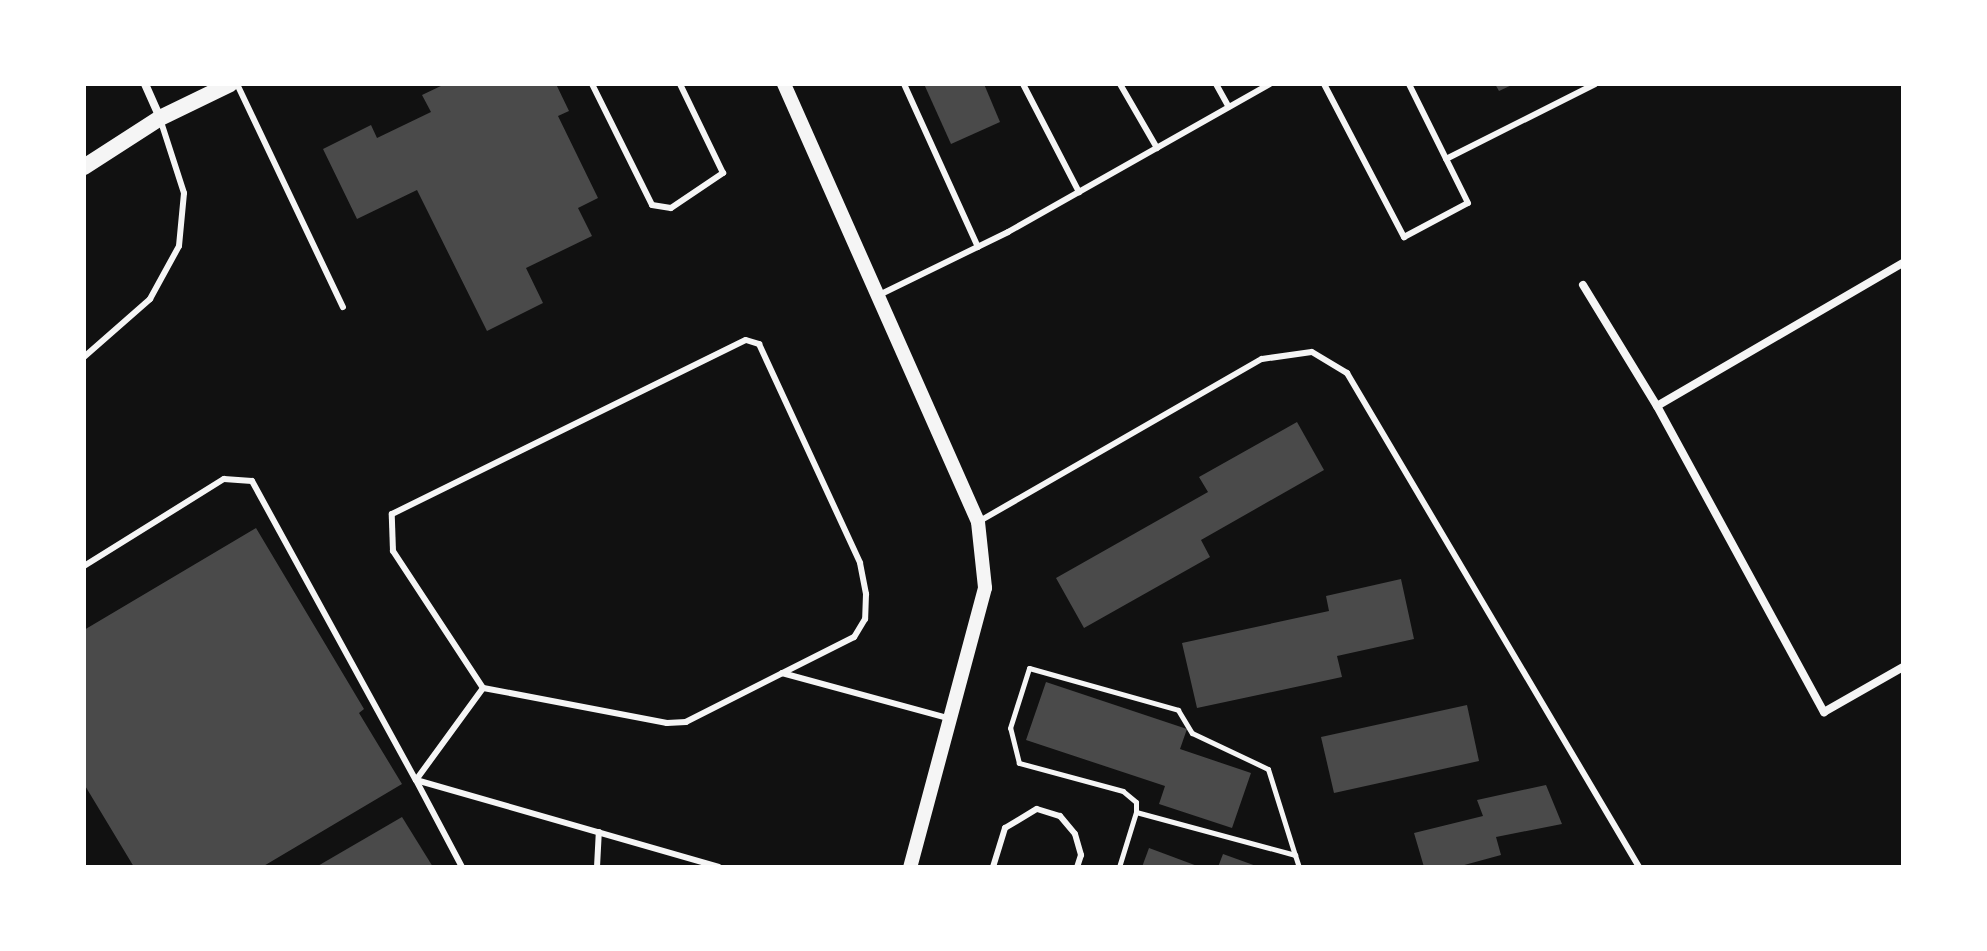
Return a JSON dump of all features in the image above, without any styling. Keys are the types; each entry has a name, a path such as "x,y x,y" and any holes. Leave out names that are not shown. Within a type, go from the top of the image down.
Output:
{"main road":[{"path":"85,165 160,118 230,84"}],"street":[{"path":"145,84 160,118"},
{"path":"784,84 874,298 978,522 985,588 910,867"},
{"path":"1657,406 1903,263"},
{"path":"1583,285 1657,406 1824,712 1903,667"}],"lane":[{"path":"237,84 343,307"},
{"path":"592,84 652,205 671,208 723,173 681,84"},
{"path":"904,84 978,247"},
{"path":"1023,84 1079,192"},
{"path":"1120,84 1157,148"},
{"path":"1216,84 1229,107"},
{"path":"874,298 978,247 1270,84"},
{"path":"1324,84 1404,237 1468,203 1409,84"},
{"path":"1446,159 1595,84"},
{"path":"84,357 150,299 179,246 184,193 160,118"},
{"path":"746,340 759,344 860,563 866,594 865,619 854,637 686,722 667,723 483,688 393,551 392,514 746,340"},
{"path":"978,522 1262,359 1312,352 1347,373 1639,867"},
{"path":"84,566 224,479 252,481 462,867"},
{"path":"782,673 952,719"},
{"path":"416,780 483,688"},
{"path":"416,780 719,867"},
{"path":"993,867 1005,828 1037,809 1060,816 1075,834 1081,855 1077,867"},
{"path":"597,867 599,832"}],"path":[{"path":"1119,867 1136,812 1136,802 1123,791 1019,763 1010,728 1029,668 1178,710 1192,733 1268,769 1299,867"},
{"path":"1136,812 1295,855"}],"building":[{"path":"445,84 556,84 569,111 558,116 598,198 578,208 592,236 526,268 543,303 487,331 417,190 357,219 323,149 371,125 377,138 431,112 422,95"},
{"path":"924,84 984,84 1000,122 951,144"},
{"path":"1495,84 1514,84 1499,91"},
{"path":"1297,422 1324,470 1201,540 1210,557 1084,628 1056,578 1208,492 1199,477"},
{"path":"256,528 364,709 359,713 402,784 262,867 134,867 84,784 84,630"},
{"path":"1401,579 1414,639 1337,656 1342,677 1197,708 1182,643 1329,611 1326,596"},
{"path":"1046,682 1187,729 1180,749 1251,773 1232,828 1159,804 1165,786 1026,740"},
{"path":"1467,705 1479,761 1334,793 1321,737"},
{"path":"1546,785 1562,824 1496,837 1501,855 1457,867 1424,867 1414,833 1483,816 1477,800"},
{"path":"402,817 433,867 316,867"},
{"path":"1149,848 1200,867 1142,867"},
{"path":"1223,854 1259,867 1218,867"}]}
